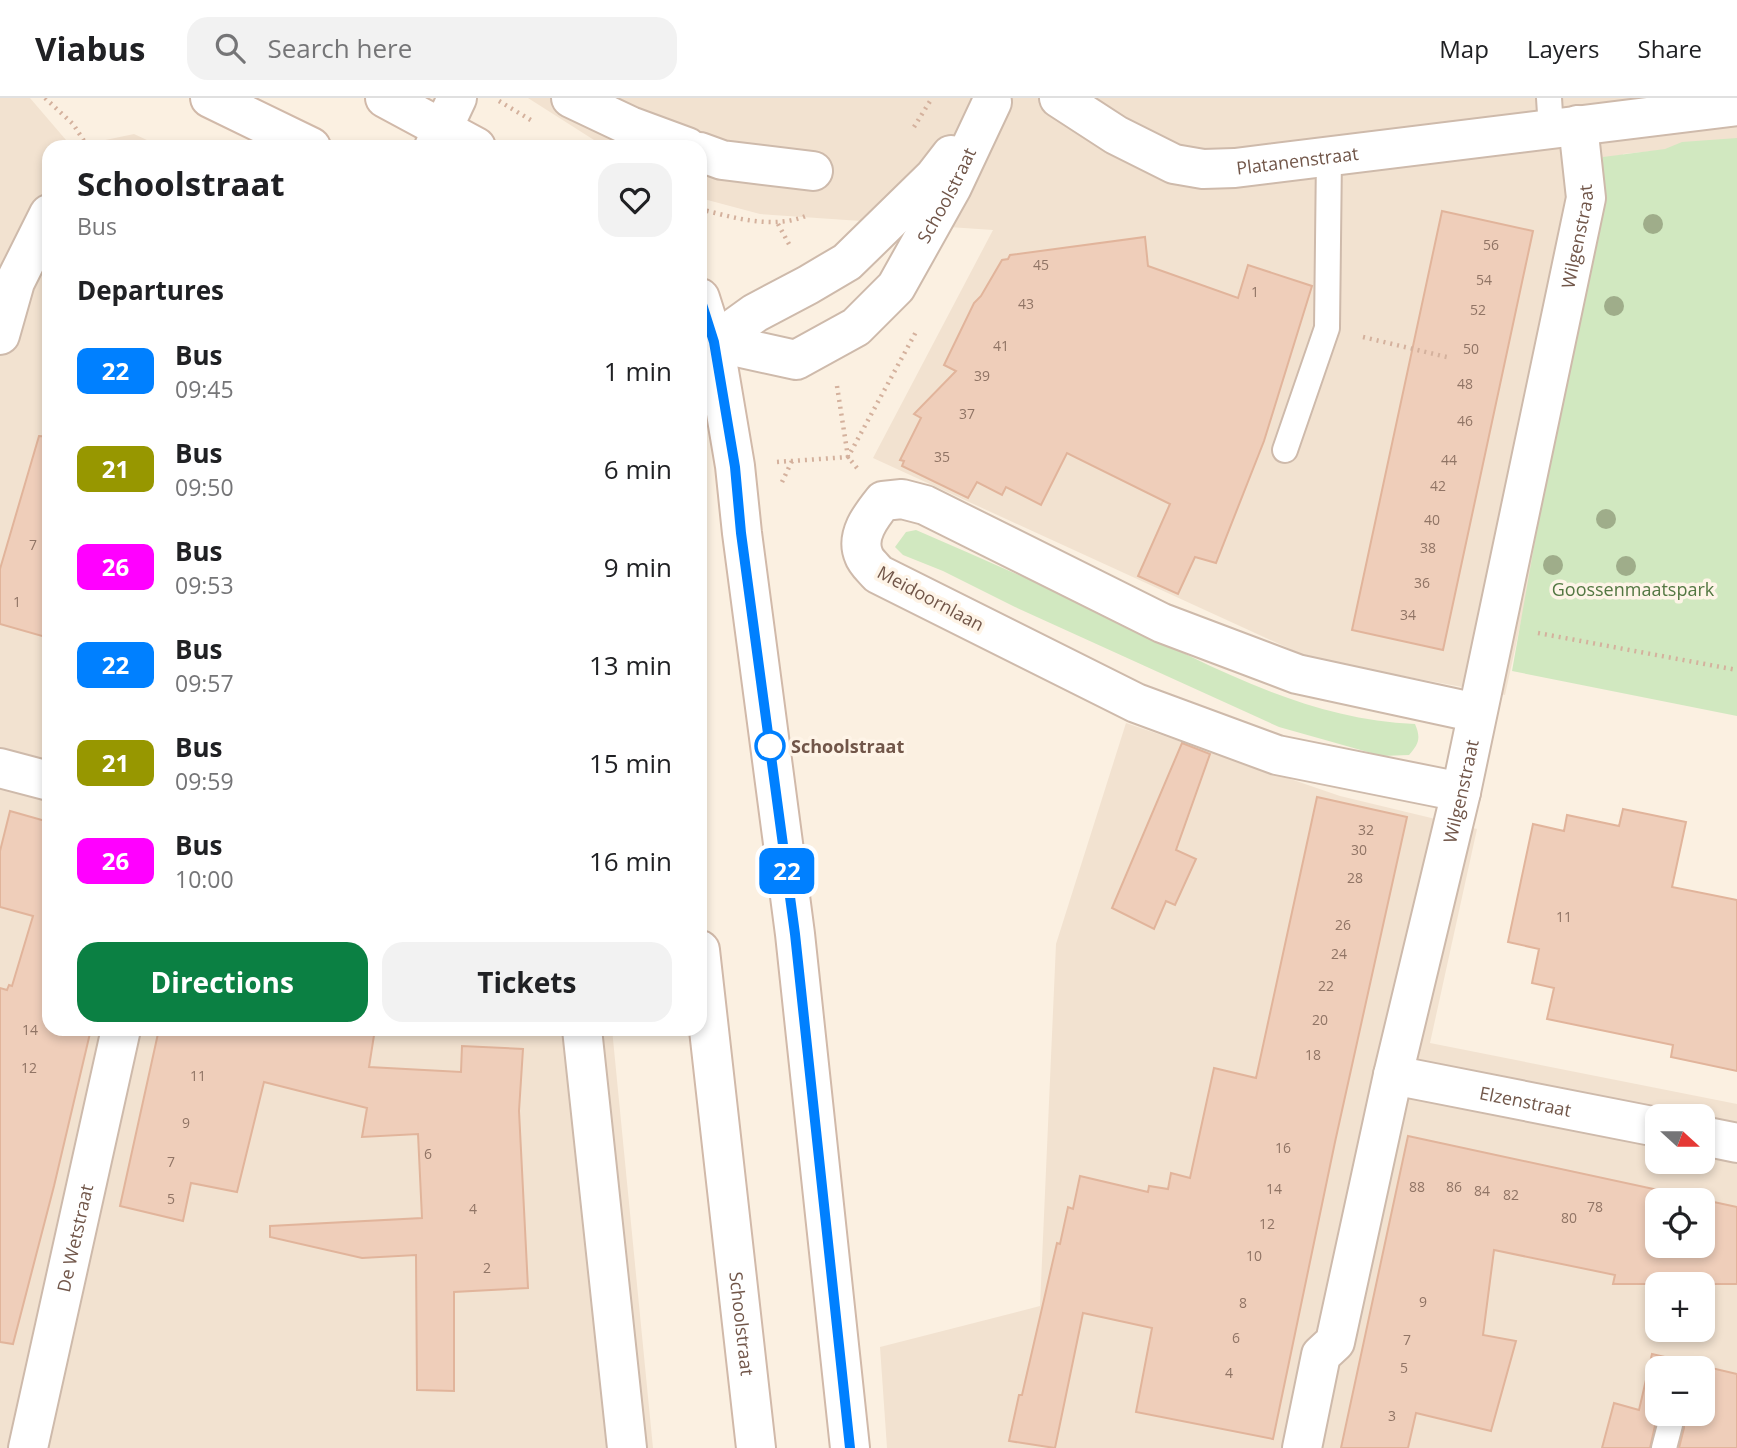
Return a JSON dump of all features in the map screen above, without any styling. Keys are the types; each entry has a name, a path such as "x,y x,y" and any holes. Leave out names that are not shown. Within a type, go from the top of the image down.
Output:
{"street":[{"path":"210,98 297,140"},
{"path":"385,98 444,124 466,140"},
{"path":"571,98 630,126 668,140"},
{"name":"Platanenstraat","path":"1059,98 1116,135 1174,164 1203,169 1235,168 1329,156 1559,117 1737,106"},
{"name":"Schoolstraat","path":"707,343 847,262 934,177 993,100"},
{"name":"Schoolstraat","path":"707,344 796,360 856,327 896,287 952,187 993,100"},
{"name":"Wilgenstraat","path":"1302,1448 1321,1355 1335,1342 1394,1075 1461,792 1586,198 1559,117"},
{"path":"707,155 722,160 813,171"},
{"path":"0,335 8,279 42,225"},
{"path":"707,352 735,467 741,533 795,934 850,1448"},
{"name":"Meidoornlaan","path":"1461,792 1277,755 1136,703 878,574 863,556 862,536 870,518 883,501 902,499 925,505 1162,623 1297,674 1477,713"},
{"path":"0,768 42,779"},
{"name":"Schoolstraat","path":"707,1012 756,1448"},
{"name":"De Wetstraat","path":"28,1448 119,1036"},
{"path":"583,1036 627,1448"},
{"name":"Elzenstraat","path":"1394,1075 1645,1125"},
{"path":"1715,1138 1737,1143"}],"lane":[{"path":"1285,450 1326,328 1329,156"}],"path":[{"path":"45,98 73,124 83,140"},
{"path":"910,133 932,98"},
{"path":"707,211 778,224 812,213"},
{"path":"1326,328 1451,358"},
{"path":"1496,625 1737,670"}],"shaded area":[{"path":"0,98 30,98 66,140 42,140 42,1036 613,1036 653,1448 0,1448"},
{"path":"528,98 1737,98 1737,143 1623,154 1505,695 1312,659 873,458 993,230 760,214 707,200 707,140 594,140"},
{"path":"134,134 147,140 105,140"},
{"path":"1126,723 1340,796 1477,829 1430,1043 1737,1104 1737,1448 887,1448 880,1347 1040,1306 1056,944"}],"green space":[{"name":"Goossenmaatspark","path":"1737,138 1737,716 1512,671 1603,157 1665,149 1682,142"},
{"path":"916,530 1059,593 1255,686 1333,712 1373,720 1415,724 1417,744 1409,755 1382,756 1279,727 903,555 895,547 906,532"}],"building":[{"path":"1442,211 1533,231 1443,650 1352,630"},
{"path":"1145,237 1148,266 1238,298 1248,265 1312,286 1264,441 1216,563 1195,557 1178,594 1138,576 1170,504 1067,453 1041,505 1006,487 1002,495 977,482 968,498 902,466 904,461 900,460 921,418 914,414 956,371 944,365 974,303 1002,260 1008,259 1010,255"},
{"path":"39,436 42,436 42,636 0,624 0,569"},
{"path":"1182,743 1210,754 1176,850 1196,859 1175,905 1166,901 1154,929 1112,908"},
{"path":"1317,797 1407,817 1273,1439 1136,1412 1152,1328 1083,1313 1055,1448 1009,1441 1057,1243 1060,1244 1068,1207 1073,1209 1080,1176 1148,1192 1149,1186 1168,1189 1171,1173 1190,1178 1214,1068 1256,1078"},
{"path":"1623,809 1686,822 1672,887 1737,900 1737,1071 1671,1057 1673,1045 1547,1019 1554,988 1532,983 1539,949 1508,942 1533,824 1564,831 1567,815 1619,826"},
{"path":"10,811 42,820 42,1036 89,1036 13,1344 0,1342 0,988 7,990 9,985 12,986 33,916 0,907 0,851"},
{"path":"157,1036 374,1036 369,1067 461,1072 462,1046 523,1049 519,1111 528,1288 454,1292 454,1391 417,1390 416,1255 362,1258 270,1237 270,1226 422,1218 418,1134 362,1137 367,1108 264,1082 237,1192 191,1183 183,1221 120,1206"},
{"path":"1408,1136 1649,1188 1645,1188 1645,1258 1715,1258 1715,1202 1737,1207 1737,1284 1715,1284 1715,1272 1645,1272 1645,1284 1613,1284 1615,1275 1494,1250 1483,1335 1516,1341 1491,1431 1416,1413 1408,1448 1341,1448"},
{"path":"1715,1369 1737,1374 1737,1448 1679,1448 1684,1428 1715,1426"},
{"path":"1645,1384 1645,1426 1655,1426 1650,1448 1602,1448 1614,1403 1639,1410"}],"bus line":[{"name":"22","path":"707,320 714,342 735,467 741,533 795,934 850,1448"}],"place":[{"name":"Schoolstraat","path":"770,746"}]}
